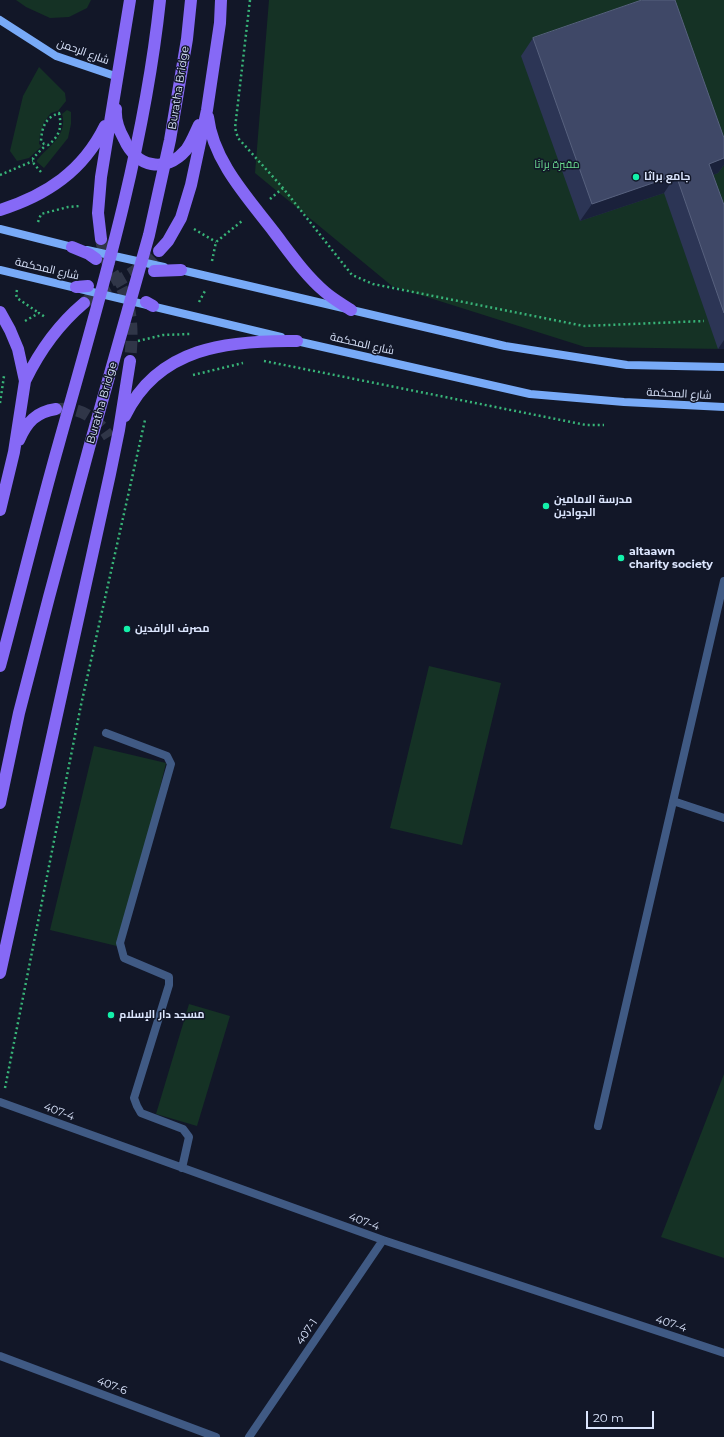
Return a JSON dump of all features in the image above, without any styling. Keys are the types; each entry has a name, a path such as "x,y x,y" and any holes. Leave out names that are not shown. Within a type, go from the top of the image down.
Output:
{"main road":[{"path":"101,239 98,213 101,177 130,0"},
{"path":"0,666 58,444 92,328 114,244 136,151 156,38 160,0"},
{"name":"Buratha Bridge","path":"0,803 19,713 49,597 91,440 149,235 170,140 187,39 191,0"},
{"path":"159,251 168,241 181,218 191,185 207,110 220,23 221,0"},
{"name":"شارع الرحمن","path":"0,20 56,56 117,82"},
{"path":"117,82 116,113 121,134 131,152 139,160 148,164 168,162 178,157 186,149 193,138 209,96"},
{"path":"207,110 208,123 213,140 234,179 309,276 325,293 351,310"},
{"path":"0,210 22,203 42,194 66,176 82,162 97,143 110,116"},
{"path":"0,229 72,247 181,270 505,346 627,364 724,367"},
{"path":"72,247 90,254 96,259"},
{"name":"شارع المحكمة","path":"0,270 150,304 297,341 530,394 624,402 724,407"},
{"path":"154,270 181,270"},
{"path":"76,287 88,286"},
{"path":"24,381 46,345 84,303"},
{"path":"0,312 18,349 24,381 14,452 0,510"},
{"path":"120,430 131,404 148,382 169,365 190,354 217,347 252,342 297,341"},
{"path":"0,973 120,430 130,361"},
{"path":"14,452 27,424 38,415 56,410"},
{"path":"108,437 111,455 110,474"}],"street":[{"path":"598,1126 724,581"},
{"path":"106,733 167,756 171,764 120,943 124,958 169,977 169,985 134,1098 140,1113 182,1129 189,1137 182,1168"},
{"path":"673,801 724,818"},
{"name":"407-4","path":"1,1102 383,1240 724,1353"},
{"name":"407-1","path":"249,1437 383,1240"},
{"name":"407-6","path":"0,1356 216,1437"}],"path":[{"path":"250,0 235,128 238,138 283,188 352,275 373,284 584,326 704,321"},
{"path":"59,113 61,122 60,131 55,139 48,145 41,141 45,123 51,116 59,113"},
{"path":"0,175 33,161"},
{"path":"65,202 68,207"},
{"path":"34,237 41,214 68,207 81,206"},
{"path":"195,316 199,301 204,294 216,242 244,219"},
{"path":"189,227 216,242"},
{"path":"21,274 16,294 17,298 46,318"},
{"path":"22,324 39,313"},
{"path":"135,342 162,334 190,334"},
{"path":"186,378 250,361"},
{"path":"257,361 265,361 586,425 604,426"},
{"path":"0,403 4,387 4,373"},
{"path":"1,1102 81,705 146,415"}],"green space":[{"path":"16,0 91,0 87,8 69,17 50,18 26,7"},
{"name":"مقبرة براثا","path":"269,0 724,0 724,349 585,347 392,286 255,173"},
{"path":"39,67 65,93 66,101 58,111 51,113 44,122 40,134 39,144 42,146 29,158 17,161 10,151 23,96"},
{"path":"67,110 71,112 71,124 68,138 44,168 37,162 37,160 52,145 60,134 63,121 62,114"},
{"path":"429,666 501,683 462,845 390,828"},
{"path":"94,746 166,763 121,947 50,930"},
{"path":"189,1004 230,1016 197,1126 156,1114"},
{"path":"724,1074 724,1258 661,1237"}],"building":[{"name":"جامع براثا","path":"642,0 675,0 724,138 724,158 709,164 724,205 724,313 676,175 592,204 533,38"}],"tunnel":[{"path":"101,239 107,261 124,291 129,308 132,331 130,361"},
{"path":"84,303 142,266 159,251"},
{"path":"59,409 82,412 100,425 109,437"}],"place":[{"name":"جامع براثا","path":"636,177"},
{"name":"مدرسة الامامين الجوادين","path":"546,506"},
{"name":"altaawn charity society","path":"621,558"},
{"name":"مصرف الرافدين","path":"127,629"},
{"name":"مسجد دار الإسلام","path":"111,1015"}]}
